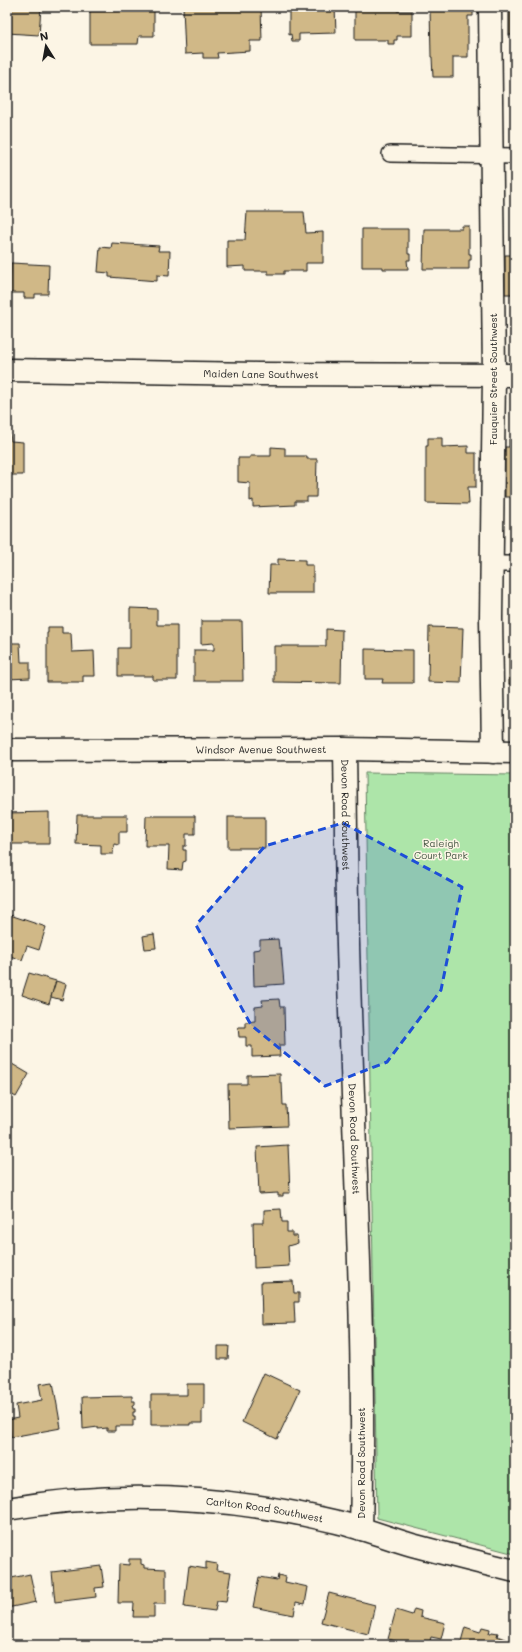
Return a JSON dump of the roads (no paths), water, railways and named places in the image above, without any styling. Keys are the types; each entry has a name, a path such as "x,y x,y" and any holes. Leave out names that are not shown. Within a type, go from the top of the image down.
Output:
{"street":[{"name":"Fauquier Street Southwest","path":"490,7 494,376 491,618 493,752"},
{"name":"Maiden Lane Southwest","path":"7,370 494,376 515,375"},
{"name":"Windsor Avenue Southwest","path":"7,750 346,749 515,752"},
{"name":"Devon Road Southwest","path":"346,749 348,945 358,1229 363,1470 361,1529"},
{"name":"Carlton Road Southwest","path":"7,1509 46,1502 97,1498 173,1498 209,1501 281,1510 338,1522 411,1545 515,1571"}],"lane":[{"path":"390,154 515,156"},
{"path":"492,564 515,564"}],"park label":[{"name":"Raleigh Court Park","path":"441,848"}]}
